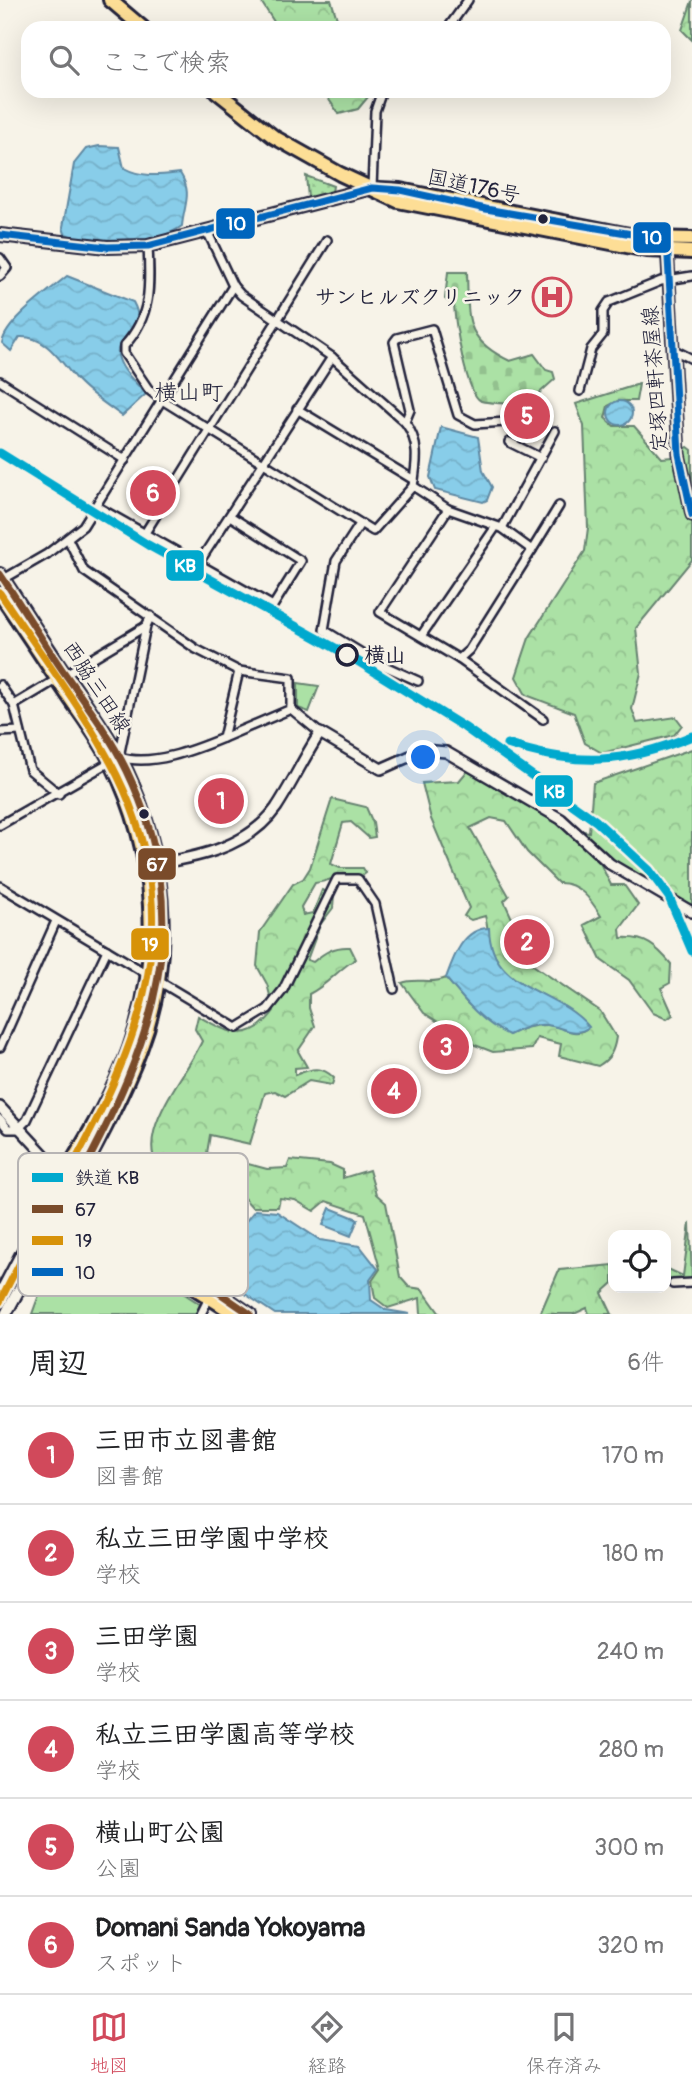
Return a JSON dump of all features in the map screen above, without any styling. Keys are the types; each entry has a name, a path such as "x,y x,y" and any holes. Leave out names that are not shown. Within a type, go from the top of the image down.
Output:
{"highway":[{"path":"110,0 135,21"},
{"name":"国道176号","path":"225,98 265,131 312,159 398,201 603,243 667,246 692,239"},
{"name":"国道176号","path":"372,188 400,190 692,252"}],"main road":[{"path":"312,159 344,182 345,197"},
{"path":"0,235 107,247 148,246 208,233 372,188"},
{"path":"345,197 398,201"},
{"name":"定塚四軒茶屋線","path":"667,246 679,454 692,515"},
{"name":"西脇三田線","path":"1,578 115,760 151,864 162,914 159,981 137,1060 91,1153"},
{"name":"西脇三田線","path":"0,596 61,676"},
{"name":"西脇三田線","path":"75,1153 129,1049 148,974 151,864"},
{"path":"0,1294 18,1260"},
{"path":"6,1314 18,1292"},
{"path":"206,1296 233,1314"},
{"path":"224,1296 250,1314"}],"street":[{"path":"453,21 468,0"},
{"path":"372,188 375,111 380,98"},
{"path":"148,246 149,301 134,336 124,346 124,353 149,390 360,524 373,531 377,530 413,483 416,447 414,434 405,422 332,357 241,295 233,286 208,233"},
{"path":"145,534 327,240"},
{"path":"0,258 7,268 0,276"},
{"path":"580,391 591,349 603,334 606,305 669,279 692,276"},
{"path":"1,578 68,539 83,526 233,286"},
{"path":"405,422 410,410 394,342 397,338 432,329 436,333 458,415 475,424 522,421"},
{"path":"672,349 692,359"},
{"path":"198,564 332,357"},
{"path":"0,381 125,460"},
{"path":"297,408 413,483 448,509 498,528 532,550"},
{"path":"421,636 498,528 555,431"},
{"path":"509,442 541,458"},
{"path":"96,506 273,606 301,561 230,516"},
{"path":"459,659 470,650 559,506"},
{"path":"448,509 380,612 459,659 543,719"},
{"path":"360,524 336,561 324,630 378,663 418,681"},
{"path":"68,539 85,571 196,649 239,670 291,678 291,709"},
{"path":"115,760 146,626 151,616"},
{"path":"14,705 146,626"},
{"path":"223,738 239,670"},
{"path":"0,685 14,705 30,771 59,794"},
{"path":"291,709 320,733 381,769 424,750 446,752 561,819 610,864 692,912"},
{"path":"0,825 115,760 133,761 177,754 291,709"},
{"path":"0,732 20,730"},
{"path":"151,864 227,847 253,831 277,806 320,733"},
{"path":"0,886 237,1028 268,1009 283,990 337,879 358,879 375,904 394,989"},
{"path":"0,1047 56,921"},
{"path":"0,1119 8,1129 18,1129 27,1120 107,950"},
{"path":"0,1107 41,1153"},
{"path":"673,1284 692,1283"},
{"path":"201,1314 209,1298"}],"green space":[{"path":"260,0 331,0 338,21 274,21"},
{"path":"692,1 692,40 682,30"},
{"path":"328,98 367,98 358,109 339,114"},
{"path":"306,176 333,186 332,192 308,198"},
{"path":"448,272 467,272 471,325 483,344 510,361 534,354 546,370 553,372 555,379 526,405 484,402 476,396 462,357 454,305 445,299"},
{"path":"639,384 636,401 618,401 608,406 605,418 614,426 634,426 662,458 672,457 688,447 692,450 692,560 636,628 641,673 632,709 637,723 676,717 682,725 674,735 602,753 585,743 574,713 526,695 516,677 529,638 585,551 588,528 584,426 576,404"},
{"path":"508,406 540,415 538,423 526,424 526,419 517,419 514,412 508,413"},
{"path":"298,683 319,686 309,712 298,708"},
{"path":"692,749 692,906 612,860 600,863 611,885 624,885 638,905 620,929 621,938 637,939 650,944 671,964 670,983 661,988 673,1015 667,1019 653,1013 629,980 601,960 584,925 601,916 589,898 572,885 558,883 527,852 506,821 491,818 470,828 509,896 504,901 521,938 514,945 530,963 600,1011 616,1037 614,1046 611,1054 598,1066 559,1056 561,1044 537,1038 532,1049 493,1052 475,1045 424,1013 402,983 446,978 468,1004 509,1035 536,1026 547,1025 573,1032 583,1031 588,1027 578,1016 525,986 502,967 491,950 485,916 471,920 464,916 469,908 431,819 422,783 459,781 468,770 565,828 589,832 593,783"},
{"path":"332,799 366,807 373,823 375,837 369,838 351,822 343,823 331,864 340,868 363,868 366,873 362,876 344,875 315,883 301,907 303,915 313,913 322,890 334,894 333,908 320,925 307,960 313,962 330,950 344,947 350,947 356,959 309,994 309,1008 315,1026 298,1051 307,1067 295,1068 295,1075 311,1070 325,1071 334,1078 332,1085 309,1081 285,1096 275,1091 265,1093 250,1144 210,1135 207,1153 153,1153 154,1132 161,1113 202,1041 195,1029 198,1016 238,1033 256,1029 274,1011 267,984 257,966 260,932 293,884 303,879 310,868"},
{"path":"290,1160 330,1164 343,1170 343,1178 369,1170 376,1194 386,1203 400,1277 409,1287 422,1289 440,1314 421,1314 420,1298 388,1308 375,1298 372,1281 380,1269 365,1214 326,1201 314,1211 295,1200 280,1198 278,1207 252,1207 248,1202 248,1164 267,1169 287,1168"},
{"path":"690,1223 692,1280 671,1279 671,1270 683,1276"},
{"path":"608,1265 608,1288 602,1293 612,1314 589,1314 587,1308 574,1314 540,1314 559,1270"},
{"path":"39,1296 188,1296 200,1304 197,1314 32,1314"}],"water":[{"path":"99,146 119,147 124,168 131,171 152,175 180,173 187,193 182,226 157,237 124,242 91,241 65,234 63,227 74,164 86,149"},
{"path":"67,276 133,302 137,321 120,344 119,359 124,369 146,394 122,416 86,389 45,345 20,337 11,351 2,343 11,325"},
{"path":"620,401 629,404 632,413 629,422 620,425 611,422 608,413 611,404"},
{"path":"441,427 478,437 483,471 492,487 487,500 483,502 435,490 430,477"},
{"path":"489,928 492,949 501,965 513,977 576,1014 589,1027 575,1032 536,1025 509,1035 474,1010 446,978 456,953 466,939 480,929"},
{"path":"330,1208 358,1219 351,1236 323,1225"},
{"path":"255,1210 277,1212 320,1240 360,1246 378,1269 370,1280 371,1300 386,1310 410,1314 275,1314 248,1296 248,1218"}],"rail line":[{"name":"KB","path":"0,453 148,545 346,654 464,727 596,821 649,870 669,897 692,951"},
{"name":"KB","path":"507,744 556,756 600,759 644,752 692,736"}],"transit line":[{"name":"10","path":"0,235 107,247 148,246 372,188 400,190 486,209 667,240 679,454 692,515"},
{"name":"67","path":"0,574 120,757 149,826 160,879 163,931 157,981 145,1030 127,1080 92,1153"},
{"name":"19","path":"0,593 104,751 117,775 144,849 153,919 146,985 127,1050 100,1113 79,1153"},
{"name":"19","path":"0,1302 18,1267"},
{"name":"67","path":"224,1296 250,1314"}],"place":[{"name":"サンヒルズクリニック","path":"552,297"},
{"name":"横山町公園","path":"527,416"},
{"name":"Domani Sanda Yokoyama","path":"153,493"},
{"name":"横山","path":"347,655"},
{"name":"三田市立図書館","path":"221,801"},
{"name":"私立三田学園中学校","path":"527,942"},
{"name":"三田学園","path":"446,1047"},
{"name":"私立三田学園高等学校","path":"394,1091"}],"district":[{"name":"横山町","path":"189,392"}]}
